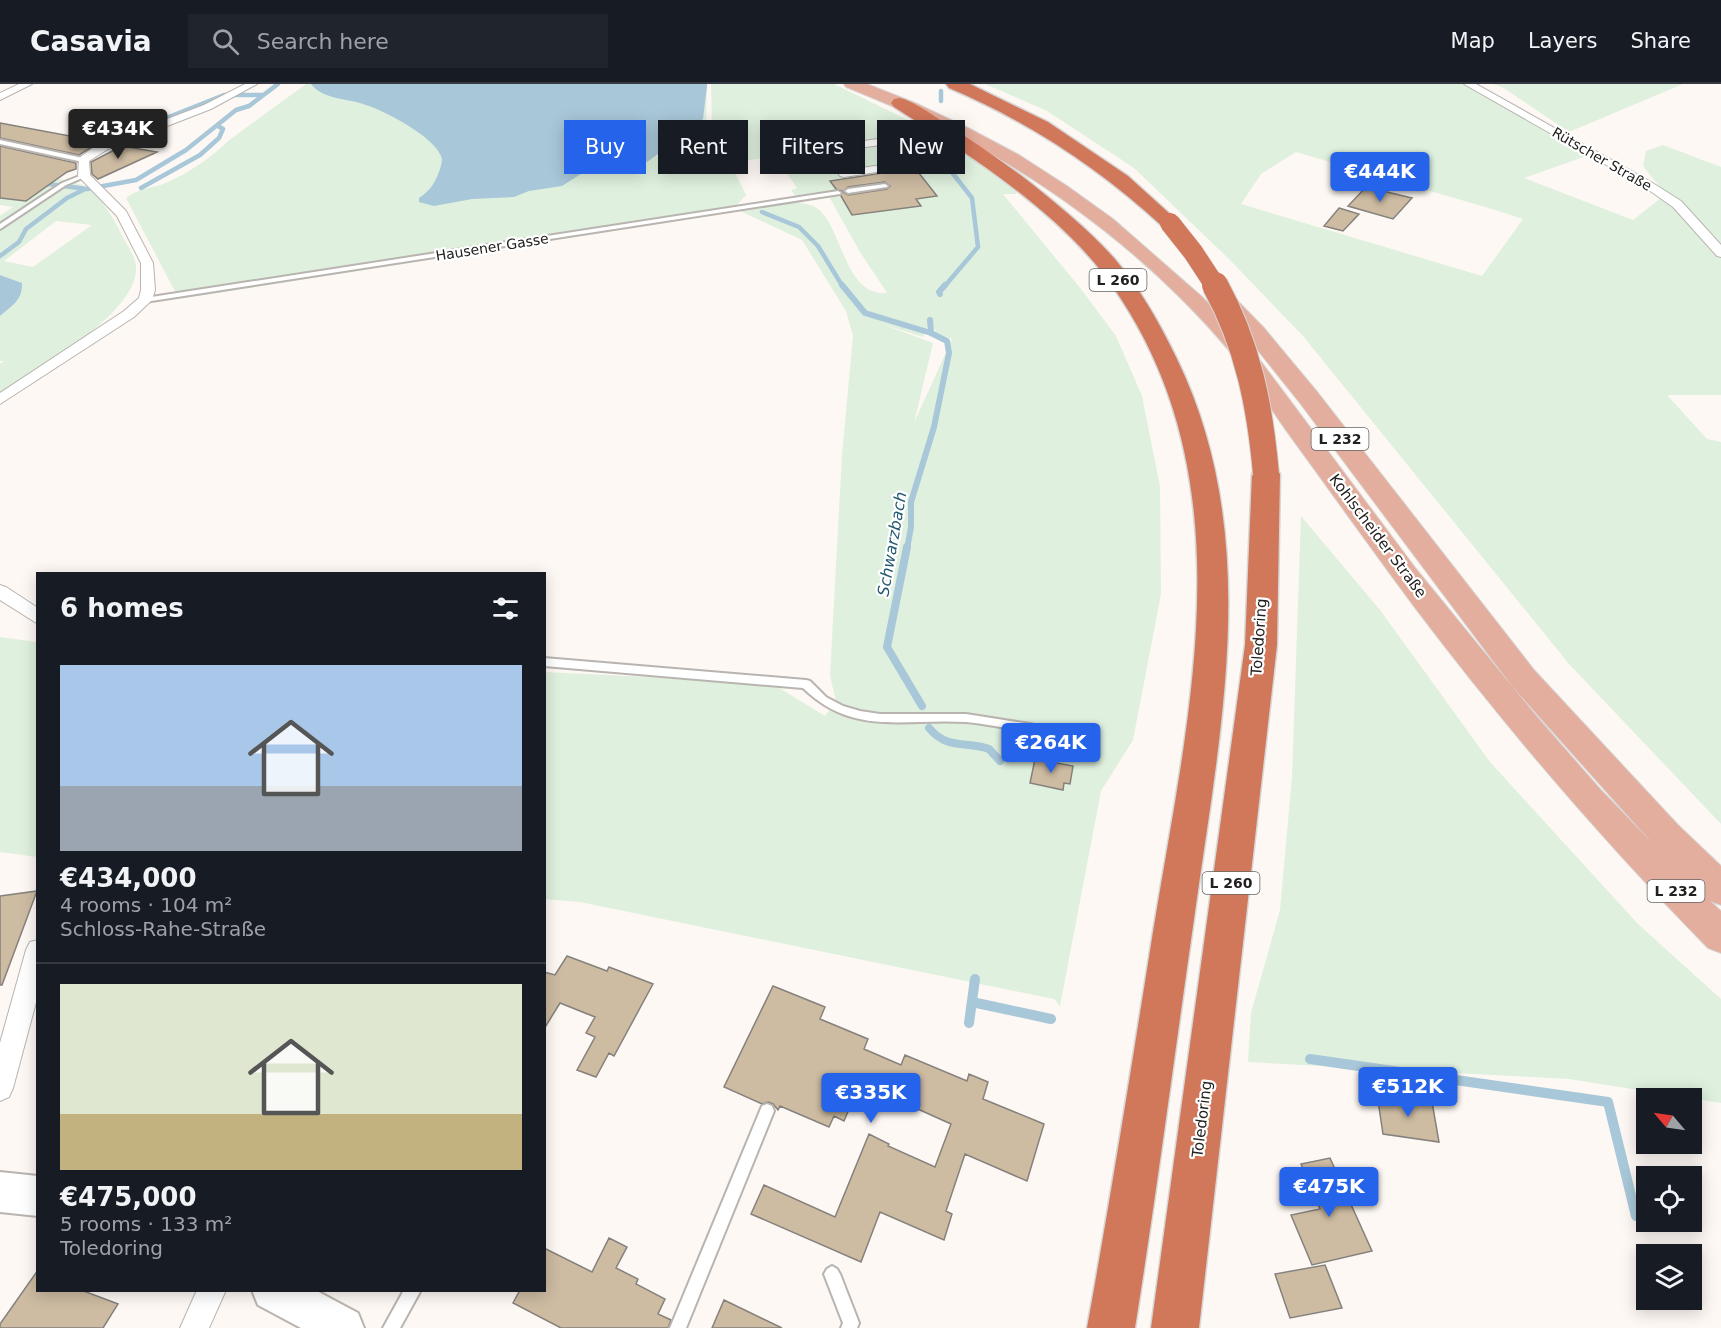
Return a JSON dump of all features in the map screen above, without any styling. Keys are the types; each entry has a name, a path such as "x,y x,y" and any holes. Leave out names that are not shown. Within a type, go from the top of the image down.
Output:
{"highway":[{"name":"Toledoring","path":"955,84 1036,122 1076,145 1139,193 1170,223 1193,249 1226,302 1253,374 1263,421 1266,474 1261,645 1178,1310"},
{"name":"L 260","path":"900,103 1013,178 1061,218 1102,259 1138,306 1164,351 1186,403 1203,461 1215,545 1210,684 1111,1328"}],"main road":[{"name":"Kohlscheider Straße","path":"852,84 900,103 987,145 1058,186 1154,261 1195,300 1236,344 1489,684 1631,846 1721,936"},
{"name":"Kohlscheider Straße","path":"879,84 967,121 1066,174 1131,219 1213,289 1256,333 1301,389 1523,678 1666,835 1721,889"},
{"path":"0,1192 36,1196"},
{"path":"277,1292 343,1328"}],"street":[{"path":"0,400 129,314 144,300 149,276 147,263 122,214 84,176 83,160 86,156 233,95 252,84"},
{"name":"Rütscher Straße","path":"1469,84 1647,184 1677,204 1721,253"},
{"path":"0,85 23,86"},
{"path":"0,97 23,86"},
{"path":"907,138 911,150 925,162 844,174 840,160 828,149 907,138"},
{"path":"868,157 877,159"},
{"path":"0,591 36,617"},
{"path":"0,1088 36,957"},
{"path":"194,1328 211,1292"}],"lane":[{"path":"0,142 83,160"},
{"path":"0,227 63,185 84,176"},
{"path":"848,191 885,186"},
{"name":"Hausener Gasse","path":"144,300 247,286 838,192"},
{"path":"546,662 806,684 816,696 843,712 900,720 966,718 1030,728"},
{"path":"678,1328 767,1112"},
{"path":"832,1274 851,1323 849,1328"},
{"path":"391,1328 412,1292"}],"green space":[{"path":"306,84 707,84 706,120 658,120 658,174 736,174 746,195 737,205 740,210 784,203 810,205 821,212 829,223 851,269 860,282 872,291 887,293 860,252 827,193 796,197 791,190 797,188 788,174 865,174 865,120 760,120 760,158 748,160 748,120 712,120 711,84 834,84 908,120 877,120 877,174 965,174 965,154 1014,188 1016,194 1003,194 1081,289 1116,336 1142,396 1160,486 1161,594 1133,740 1101,791 1060,1006 1054,999 580,902 546,899 546,672 771,683 825,716 836,701 830,676 842,455 853,336 846,311 802,240 740,211 179,299 126,198 166,183 207,159","holes":["930,320 936,332 952,339 914,423 933,343 882,324 923,337"]},
{"path":"985,84 1463,84 1592,154 1524,178 1633,220 1662,197 1715,236 1660,187 1643,166 1646,151 1663,145 1721,167 1721,395 1667,395 1707,439 1721,442 1721,824 1569,664 1303,336 1229,259 1134,168 1047,111","holes":["1296,152 1523,219 1482,276 1241,204 1261,174"]},
{"path":"1493,84 1683,84 1569,132 1502,87"},
{"path":"0,170 57,179 86,187 97,196 112,217 132,254 136,271 131,288 119,306 101,323 58,356 0,394 0,364 4,361 0,361 0,316 19,298 22,283 0,275 0,216 13,207 0,205","holes":["56,221 92,225 33,267 4,261"]},
{"path":"1301,516 1380,610 1490,762 1638,924 1721,999 1721,1103 1702,1100 1702,1088 1636,1090 1569,1079 1248,1062 1251,1013 1280,910 1292,777"},
{"path":"0,637 36,642 36,857 0,852"}],"water":[{"path":"311,84 707,84 703,119 658,120 658,154 646,162 646,120 564,120 564,174 581,174 562,186 529,191 514,197 472,199 434,206 419,202 419,198 434,182 442,162 441,156 429,140 408,125 374,108 329,96"},
{"path":"0,275 22,283 22,289 19,298 0,316"}],"building":[{"path":"0,123 100,142 79,155 0,138"},
{"path":"0,146 76,163 76,169 67,172 26,201 0,198"},
{"path":"122,146 157,152 98,179 92,174 91,162"},
{"path":"877,174 920,174 937,196 916,199 921,206 852,215 841,196 842,191 836,189 830,181","holes":["885,182 890,186 887,189 848,195 843,192 848,187"]},
{"path":"1366,187 1412,198 1393,219 1348,206"},
{"path":"1339,208 1359,214 1343,231 1324,226"},
{"path":"1035,759 1073,766 1070,784 1064,783 1063,790 1030,783"},
{"path":"36,891 2,985 0,985 0,896"},
{"path":"567,956 607,971 609,967 653,984 614,1056 609,1053 596,1077 577,1070 595,1037 586,1033 595,1017 560,1003 546,1026 546,973 555,975"},
{"path":"773,986 825,1007 820,1019 868,1039 864,1049 901,1065 905,1055 967,1081 969,1074 988,1082 983,1099 1044,1124 1027,1181 965,1154 946,1211 952,1214 944,1240 880,1212 861,1262 751,1214 764,1185 835,1217 869,1134 889,1144 888,1146 935,1167 951,1124 860,1083 844,1121 834,1116 829,1127 780,1106 778,1110 768,1102 762,1104 724,1087"},
{"path":"1377,1094 1432,1102 1439,1142 1383,1134"},
{"path":"1330,1158 1372,1251 1312,1265 1291,1215 1320,1209 1301,1164"},
{"path":"609,1238 627,1247 616,1268 638,1279 636,1284 665,1299 658,1314 671,1320 668,1328 561,1328 513,1303 519,1292 546,1292 546,1249 592,1272"},
{"path":"1325,1265 1342,1308 1290,1318 1275,1274"},
{"path":"36,1273 36,1292 86,1292 118,1304 103,1328 0,1328 0,1324"},
{"path":"724,1300 782,1328 712,1328"}],"waterway":[{"path":"40,183 87,189 136,180 186,150 236,110 249,106 278,84"},
{"name":"Schwarzbach","path":"941,91 941,101"},
{"path":"116,138 224,95 262,95"},
{"path":"141,188 200,155 219,138 223,129 218,126"},
{"name":"Schwarzbach","path":"944,287 978,247 972,198 953,174"},
{"path":"0,256 19,242 26,229 67,198 83,190"},
{"path":"762,212 799,227 818,246 843,287"},
{"path":"842,285 865,313 931,333"},
{"name":"Schwarzbach","path":"940,294 939,292 945,285"},
{"name":"Schwarzbach","path":"930,320 931,333"},
{"name":"Schwarzbach","path":"907,549 911,527 911,502 934,427 949,353 947,341 931,333"},
{"name":"Schwarzbach","path":"907,547 887,647 922,706"},
{"name":"Schwarzbach","path":"929,728 936,735 950,742 989,749 1000,761"},
{"name":"Schwarzbach","path":"969,1023 975,979"},
{"path":"972,1002 1051,1019"},
{"path":"1310,1059 1608,1102 1636,1216"}]}
